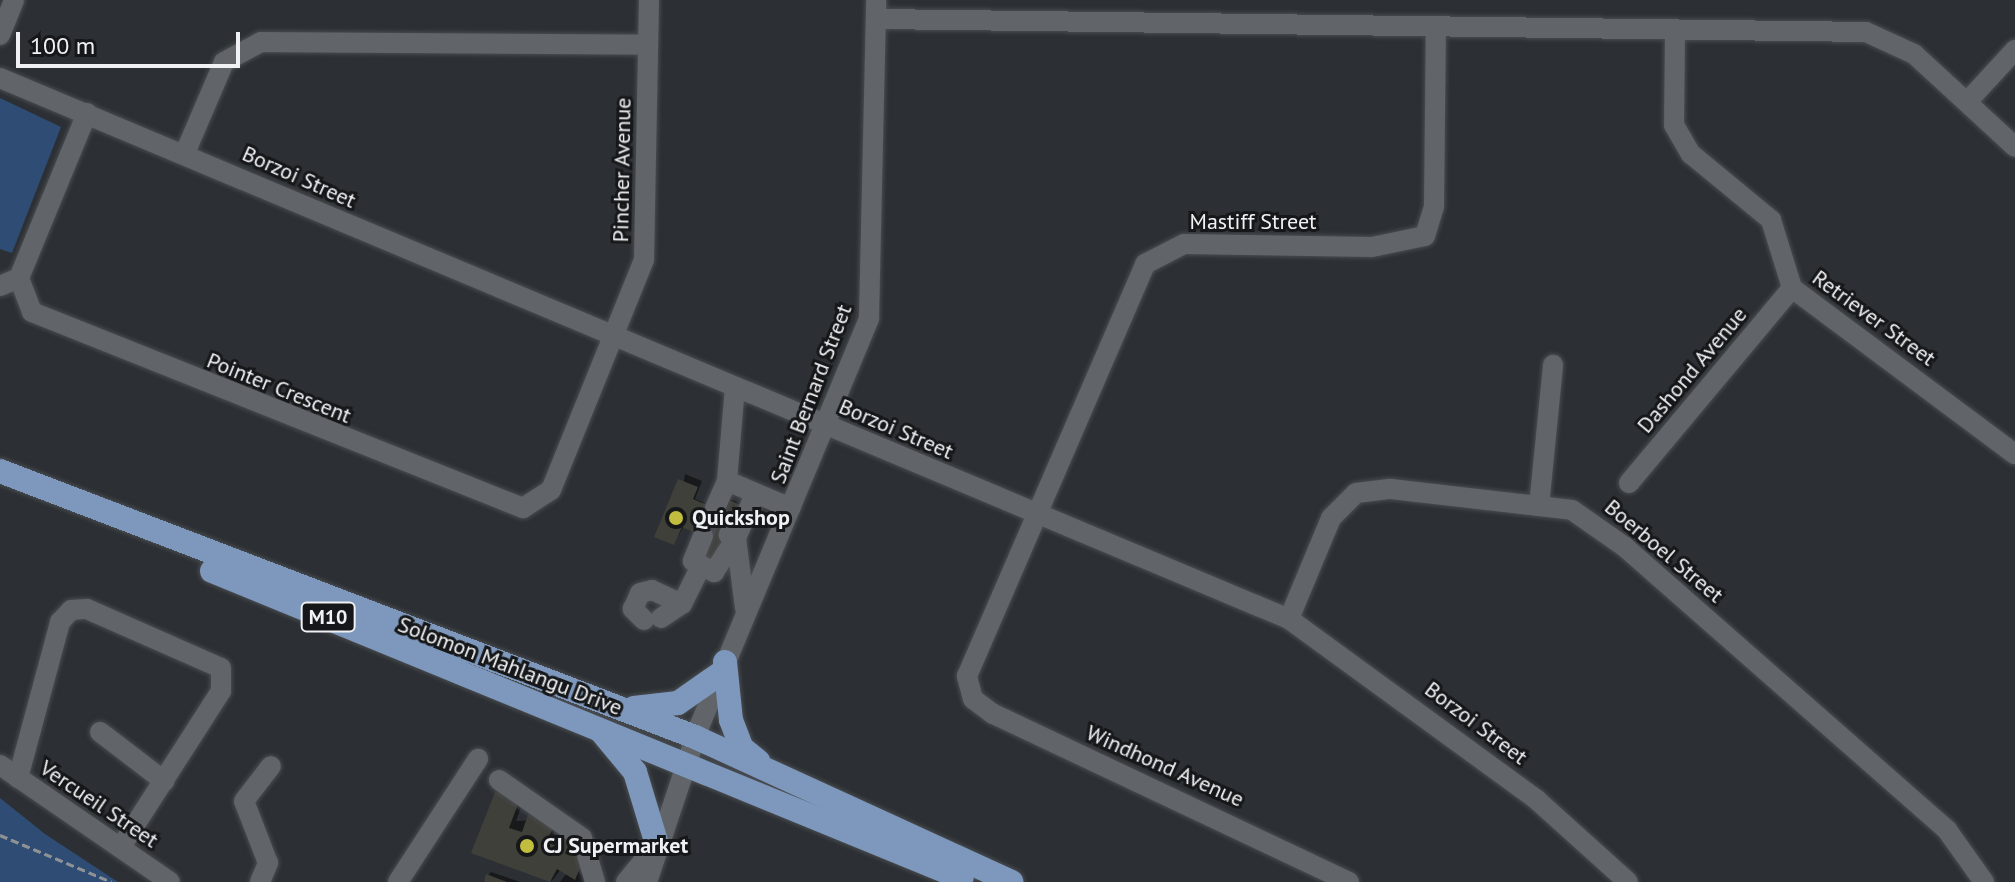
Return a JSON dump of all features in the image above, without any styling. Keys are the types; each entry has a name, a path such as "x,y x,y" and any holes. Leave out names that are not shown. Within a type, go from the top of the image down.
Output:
{"main road":[{"name":"Solomon Mahlangu Drive","path":"0,471 695,737 1011,882"},
{"name":"Solomon Mahlangu Drive","path":"0,485 593,723 972,882"},
{"path":"608,703 668,707 723,667 731,720 742,748 786,780"},
{"path":"593,723 635,772 654,845"}],"street":[{"path":"0,35 14,0"},
{"name":"Pincher Avenue","path":"619,336 647,232 649,0"},
{"path":"876,10 1102,9 1436,30 1881,35 1967,102 2015,147"},
{"name":"Saint Bernard Street","path":"654,845 723,667 827,425 872,305 876,10"},
{"name":"Mastiff Street","path":"967,687 971,658 1037,515 1139,273 1158,252 1184,244 1397,245 1425,236 1434,207 1436,30"},
{"name":"Retriever Street","path":"1675,33 1674,125 1691,154 1771,220 1792,288 2015,454"},
{"path":"185,153 224,62 261,42 648,45"},
{"path":"1967,102 2015,50"},
{"name":"Borzoi Street","path":"0,78 185,153 1289,619 1537,800 1628,882"},
{"name":"Pointer Crescent","path":"87,113 10,282 25,304 48,320 523,508 551,490 619,336"},
{"name":"Dashond Avenue","path":"1629,483 1792,288"},
{"path":"1539,506 1553,365"},
{"path":"715,508 727,481 727,414 735,387"},
{"path":"727,481 791,508"},
{"name":"Boerboel Street","path":"1289,619 1331,518 1356,493 1391,489 1572,510 1602,527 1947,830 1984,882"},
{"path":"700,568 719,570 755,494"},
{"path":"700,568 694,558 703,536"},
{"path":"732,537 745,615"},
{"path":"682,604 652,590 640,593 633,609 652,619 682,604 700,568"},
{"path":"18,778 60,622 78,607 225,673 164,781 121,847"},
{"name":"Windhond Avenue","path":"967,687 993,714 1349,882"},
{"path":"100,732 164,781"},
{"path":"398,882 478,759"},
{"name":"Vercueil Street","path":"0,765 170,882"},
{"path":"260,882 268,863 244,801 271,766"},
{"path":"499,780 582,838 595,882"},
{"path":"626,882 654,845"},
{"path":"647,882 654,845"}],"path":[{"path":"0,835 112,882"}],"shaded area":[{"path":"0,98 61,127 12,253 0,249"},
{"path":"0,798 45,834 118,882 0,882"}],"building":[{"path":"678,479 698,487 693,499 719,510 724,498 741,505 717,565 699,558 707,538 682,527 674,545 654,537"},
{"path":"496,790 518,804 509,828 522,832 529,812 553,828 546,842 560,847 563,835 587,851 575,880 557,869 550,882 471,853"},
{"path":"486,874 507,882 484,882"}],"tunnel":[{"path":"703,536 715,508"}],"place":[{"name":"Quickshop","path":"676,518"},
{"name":"CJ Supermarket","path":"527,846"}]}
